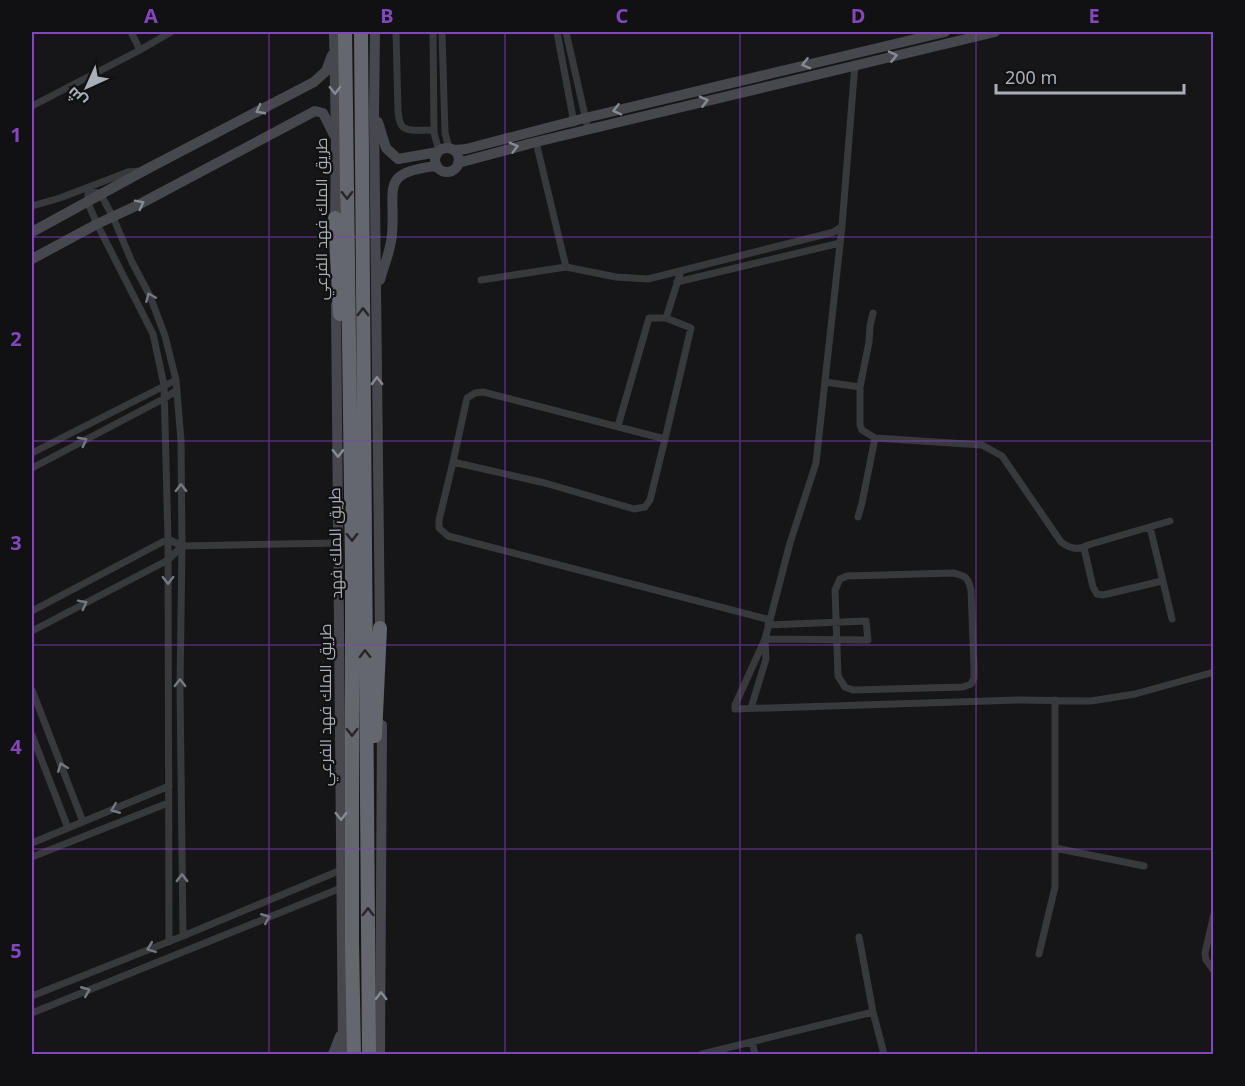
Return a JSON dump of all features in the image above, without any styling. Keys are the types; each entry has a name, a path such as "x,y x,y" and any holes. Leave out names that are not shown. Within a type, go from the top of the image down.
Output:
{"highway":[{"name":"طريق الملك فهد","path":"345,32 351,492 354,1054"},
{"name":"طريق الملك فهد","path":"361,32 369,1054"},
{"path":"335,218 351,492"},
{"path":"368,867 380,628"}],"main road":[{"name":"طريق الملك فهد الفرعي","path":"334,32 343,1054"},
{"path":"375,32 374,112 382,720 380,1054"},
{"path":"458,163 536,142 580,125 852,53 945,32"},
{"path":"374,112 387,148 398,159 580,125 995,32"},
{"path":"32,232 314,82 326,71 334,49"},
{"path":"32,259 315,111 323,113 336,138"},
{"path":"445,150 458,157 458,163 454,169 448,171 441,170 435,159 445,150"},
{"path":"376,292 392,238 395,182 403,173 416,168 438,166"},
{"path":"333,1054 343,1031"}],"street":[{"path":"131,32 140,50"},
{"path":"32,106 171,32"},
{"path":"396,32 398,112 401,125 405,129 416,126 434,128"},
{"path":"433,32 434,128 445,150"},
{"path":"442,32 445,150"},
{"path":"557,32 580,125"},
{"path":"567,32 580,125"},
{"path":"852,53 855,65 842,226 816,464 790,543 765,639 735,709 1090,700 1135,694 1214,672"},
{"path":"433,55 442,56"},
{"path":"433,104 444,103"},
{"path":"536,142 566,267"},
{"path":"32,206 60,198 128,172 147,169"},
{"path":"87,188 101,195 150,296 165,336 176,380 181,441 180,687 183,936"},
{"path":"87,188 88,203 97,224 153,334 164,385 168,539 169,942"},
{"path":"481,280 566,267 616,277 648,279 834,232 842,226"},
{"path":"677,282 840,243"},
{"path":"666,318 681,271"},
{"path":"873,313 861,387 860,425 862,430 875,438 982,445 1002,456 1061,542 1069,548 1084,548 1170,521"},
{"path":"453,462 545,483 634,508 645,507 650,500 691,328 666,318 649,318 618,426"},
{"path":"32,453 176,380"},
{"path":"825,382 861,387"},
{"path":"32,468 177,390"},
{"path":"665,439 483,392 475,393 467,398 439,528 448,536 769,622 866,621 868,640 765,639"},
{"path":"858,517 875,438"},
{"path":"1150,527 1172,619"},
{"path":"168,539 182,546 339,543"},
{"path":"32,610 168,539"},
{"path":"32,631 168,560 182,546"},
{"path":"1084,548 1093,587 1097,594 1102,595 1162,581"},
{"path":"953,573 964,575 969,581 974,678 971,684 963,687 853,690 845,687 838,676 837,640 835,590 840,579 847,576 953,573"},
{"path":"751,708 766,659 765,639"},
{"path":"32,690 83,822"},
{"path":"1040,954 1055,887 1055,700"},
{"path":"32,735 68,828"},
{"path":"32,843 169,786"},
{"path":"32,857 168,803"},
{"path":"1055,848 1144,866"},
{"path":"32,996 341,870"},
{"path":"32,1013 342,888"},
{"path":"1214,914 1210,941 1205,953 1206,960 1214,971"},
{"path":"859,937 873,1012 884,1054"},
{"path":"702,1054 873,1012"},
{"path":"752,1042 755,1054"}]}
